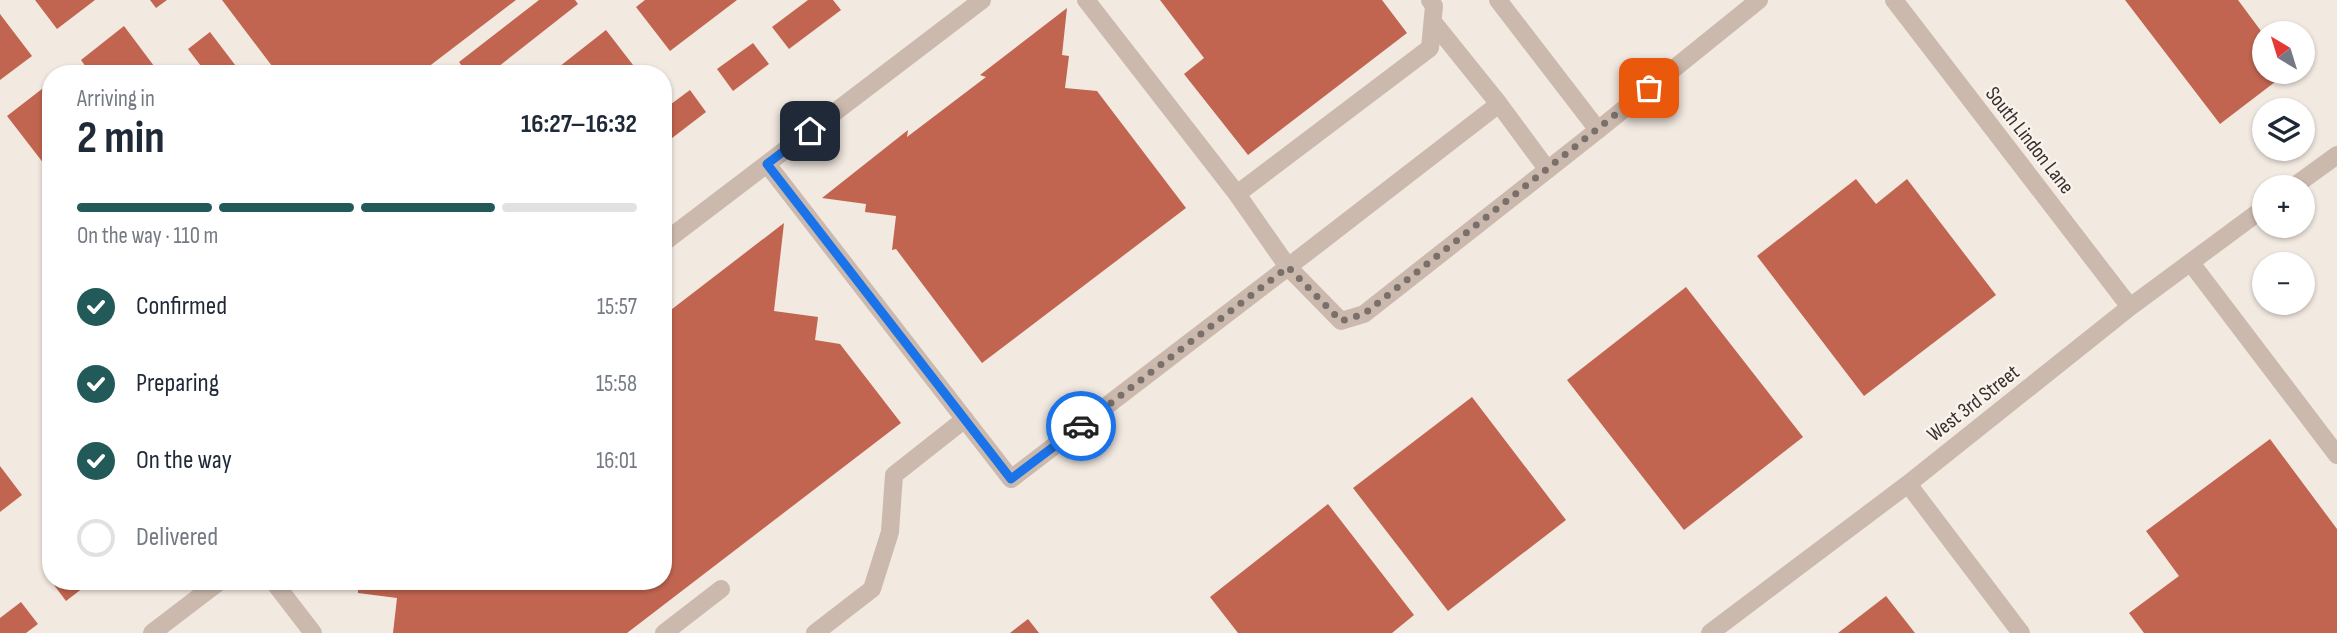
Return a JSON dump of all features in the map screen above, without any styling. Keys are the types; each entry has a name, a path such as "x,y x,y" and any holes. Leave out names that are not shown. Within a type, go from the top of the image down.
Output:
{"street":[{"path":"672,236 982,0"},
{"path":"1086,0 1237,194 1288,267 1341,321 1364,314 1759,0"},
{"path":"1498,0 1598,130"},
{"name":"South Lindon Lane","path":"1894,0 2130,307"},
{"path":"1237,194 1430,48 1434,7"},
{"path":"1434,7 1499,104 1547,169"},
{"path":"767,164 1011,479 1499,104"},
{"path":"2310,175 2337,155"},
{"name":"West 3rd Street","path":"1710,633 1908,484 2130,307 2252,217"},
{"path":"2190,263 2337,455"},
{"path":"815,633 872,589 890,533 894,475 965,419"},
{"path":"1908,484 2021,633"},
{"path":"664,633 721,589"},
{"path":"152,633 208,590"},
{"path":"280,590 313,633"}],"building":[{"path":"35,0 95,0 57,29"},
{"path":"150,0 167,0 156,8"},
{"path":"222,0 516,0 431,65 271,65"},
{"path":"539,0 575,0 578,4 500,65 461,65 459,62"},
{"path":"645,0 737,0 670,51 636,7"},
{"path":"808,0 833,0 841,10 789,49 772,27"},
{"path":"1160,0 1382,0 1407,33 1248,155 1184,74 1204,58"},
{"path":"2125,0 2238,0 2254,21 2252,84 2272,84 2220,124"},
{"path":"1067,8 1062,55 1069,56 1065,88 1097,91 1186,208 982,363 896,249 892,250 896,216 865,212 866,204 822,198 908,130 907,137 986,77 980,75"},
{"path":"0,14 32,56 0,80"},
{"path":"124,26 153,65 85,65 81,60"},
{"path":"606,30 633,65 561,65"},
{"path":"210,32 235,65 200,65 188,49"},
{"path":"753,43 769,64 733,91 717,69"},
{"path":"42,89 42,161 7,116"},
{"path":"690,90 706,112 672,138 672,103"},
{"path":"1856,179 1876,204 1907,179 1996,295 1864,396 1757,256"},
{"path":"784,223 774,311 818,317 815,340 840,344 901,423 627,633 393,633 397,598 358,593 358,590 672,590 672,309"},
{"path":"1686,287 1803,437 1684,530 1567,380"},
{"path":"1472,397 1566,520 1448,611 1353,488"},
{"path":"2270,439 2337,529 2337,633 2144,633 2129,613 2179,576 2146,531"},
{"path":"0,466 22,495 0,512"},
{"path":"1328,504 1414,615 1392,633 1238,633 1210,597"},
{"path":"58,590 80,590 66,601"},
{"path":"1886,596 1915,633 1838,633"},
{"path":"21,602 38,624 26,633 0,633 0,618"},
{"path":"1028,619 1039,633 1010,633"}],"way so far":[{"path":"1081,426 1288,267 1341,321 1364,314 1649,88"}],"route":[{"path":"810,131 767,164 1011,479 1081,426"}]}
